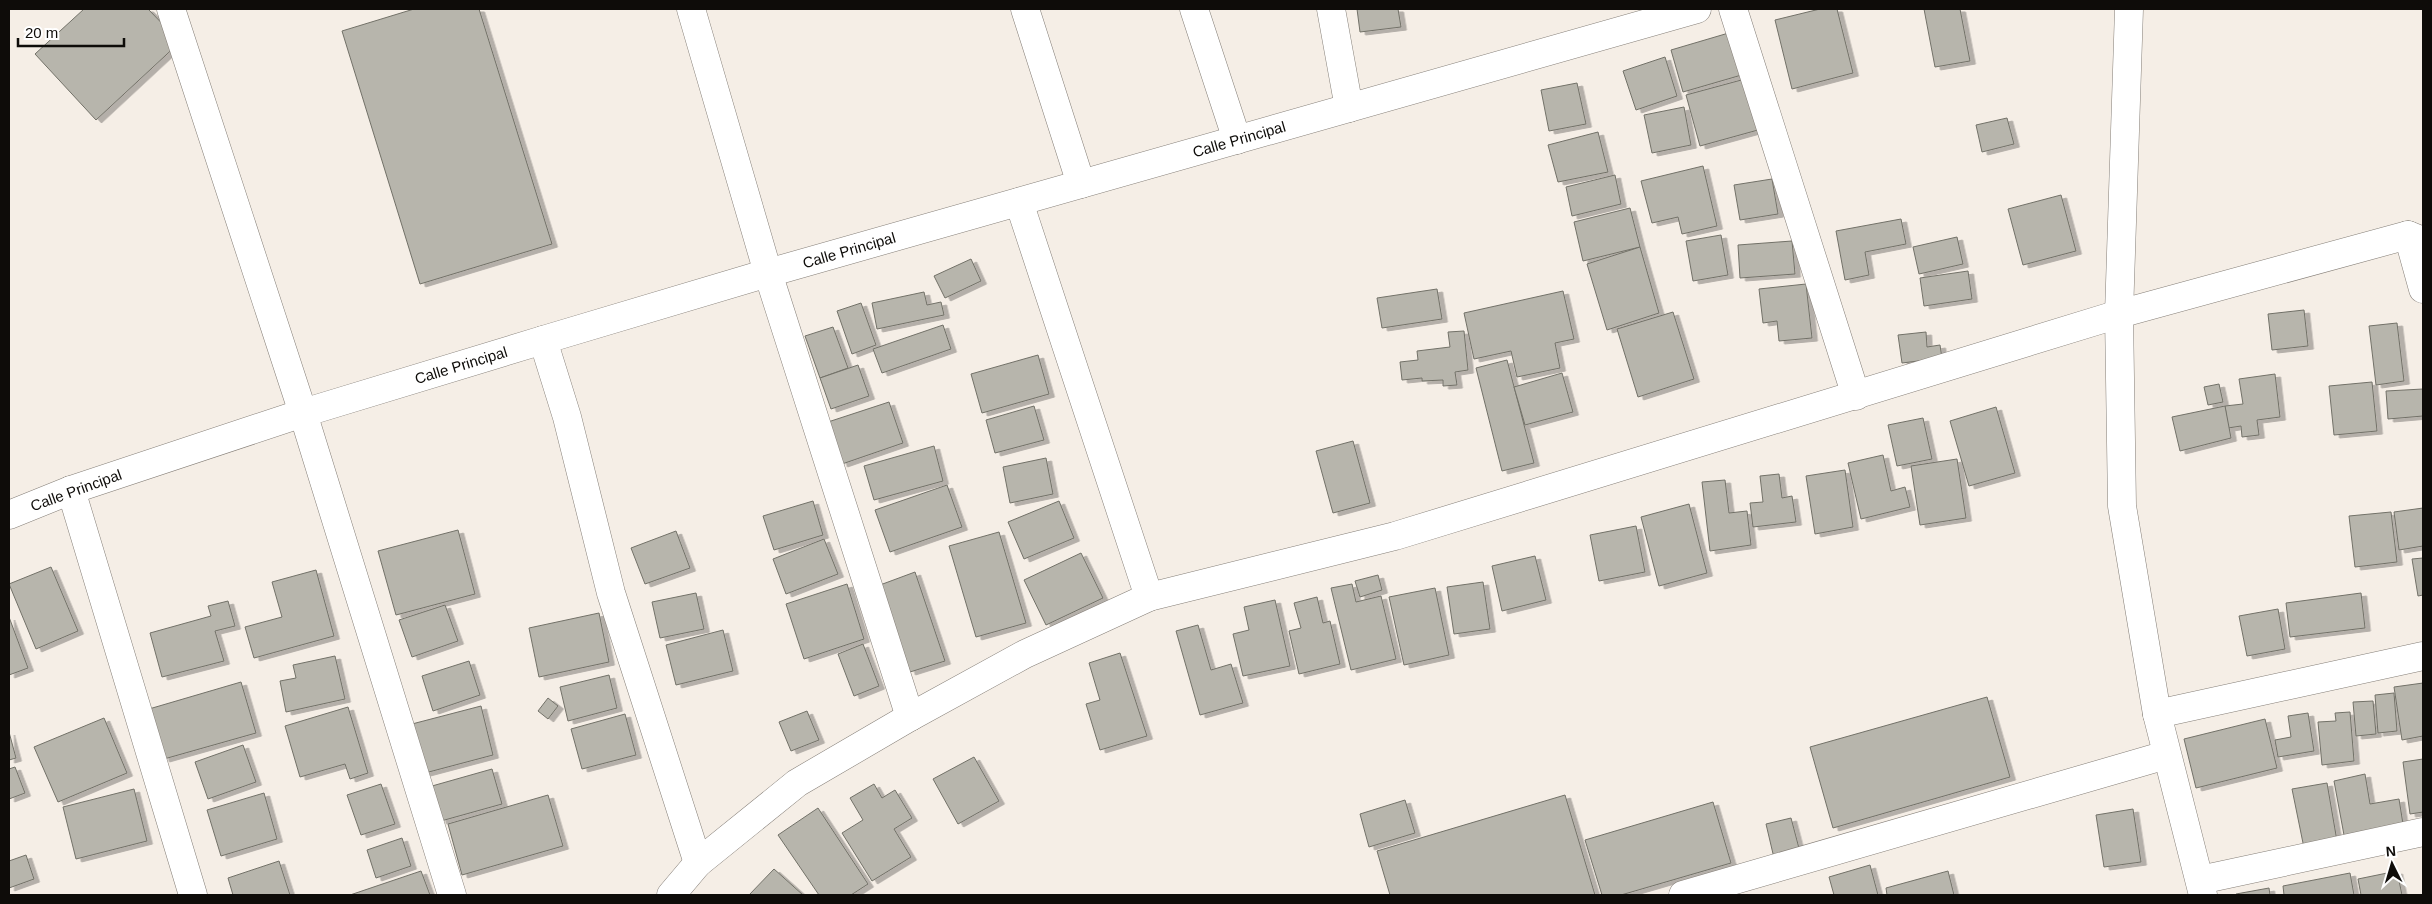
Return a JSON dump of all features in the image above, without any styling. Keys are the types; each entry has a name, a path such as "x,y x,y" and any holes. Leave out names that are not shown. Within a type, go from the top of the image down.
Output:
{"street":[{"path":"170,9 303,413 452,895"},
{"path":"691,9 768,273 910,717"},
{"path":"1025,9 1081,184"},
{"path":"1194,9 1237,140"},
{"path":"1331,9 1349,108"},
{"name":"Calle Principal","path":"9,515 71,490 303,413 544,340 768,273 1697,9"},
{"path":"1733,9 1856,396"},
{"path":"2129,9 2119,314 2122,506 2157,714 2202,888 2423,832"},
{"path":"1019,202 1149,597"},
{"path":"671,895 698,863 797,783 910,717 1025,654 1149,597 1395,536 2119,314 2416,238 2423,289"},
{"path":"544,340 567,417 611,593 698,863"},
{"path":"71,490 193,895"},
{"path":"2157,714 2423,656"},
{"path":"1684,895 2166,754"}],"building":[{"path":"84,9 148,9 180,42 96,120 35,54"},
{"path":"414,9 479,9 552,244 420,284 342,31"},
{"path":"1357,9 1398,9 1401,27 1360,32"},
{"path":"1820,9 1837,9 1853,73 1792,89 1775,20"},
{"path":"1924,9 1960,9 1970,61 1935,67"},
{"path":"1732,32 1745,74 1683,92 1671,50"},
{"path":"1665,57 1677,96 1636,110 1623,71"},
{"path":"1745,79 1758,130 1700,146 1686,95"},
{"path":"1577,83 1586,124 1549,131 1541,90"},
{"path":"1684,107 1691,145 1652,153 1644,115"},
{"path":"2007,118 2014,144 1982,152 1976,125"},
{"path":"1598,132 1608,172 1558,182 1548,145"},
{"path":"1703,166 1717,226 1682,234 1678,217 1652,223 1641,181"},
{"path":"1615,175 1621,204 1572,216 1566,187"},
{"path":"1772,179 1778,214 1740,220 1734,185"},
{"path":"2061,195 2076,251 2023,265 2008,209"},
{"path":"1630,208 1640,247 1583,261 1574,222"},
{"path":"1901,219 1906,244 1865,252 1869,275 1845,280 1836,231"},
{"path":"1721,235 1728,275 1693,281 1686,241"},
{"path":"1957,237 1963,264 1919,274 1913,247"},
{"path":"1792,241 1795,274 1740,278 1738,245"},
{"path":"1640,247 1659,313 1607,330 1587,264"},
{"path":"971,259 981,281 945,298 934,276"},
{"path":"1968,271 1972,299 1924,306 1920,278"},
{"path":"1806,284 1812,338 1779,341 1777,321 1763,323 1759,289"},
{"path":"1437,289 1442,319 1382,328 1377,298"},
{"path":"1563,291 1574,339 1555,343 1560,368 1517,377 1511,351 1474,359 1464,313"},
{"path":"924,292 927,305 941,302 944,315 877,329 872,303"},
{"path":"861,303 876,345 852,354 837,311"},
{"path":"2304,310 2308,346 2272,350 2268,314"},
{"path":"1673,312 1694,379 1638,397 1617,329"},
{"path":"2397,323 2404,381 2376,385 2369,326"},
{"path":"943,325 951,349 882,373 873,349"},
{"path":"833,327 848,368 820,378 805,336"},
{"path":"1464,331 1468,370 1455,372 1457,385 1443,386 1443,380 1422,381 1422,378 1402,380 1400,362 1418,360 1417,351 1450,347 1448,332"},
{"path":"1926,332 1927,347 1940,345 1942,358 1902,363 1898,335"},
{"path":"1038,355 1049,394 982,413 971,374"},
{"path":"1507,360 1534,463 1502,471 1476,368"},
{"path":"858,365 869,396 831,409 820,378"},
{"path":"1562,373 1573,412 1525,425 1514,387"},
{"path":"2275,374 2280,417 2257,420 2259,435 2242,437 2241,426 2228,428 2225,406 2243,404 2239,379"},
{"path":"2372,382 2377,431 2334,435 2329,386"},
{"path":"2219,384 2223,402 2208,405 2204,387"},
{"path":"2423,389 2423,416 2388,419 2386,391"},
{"path":"889,402 903,443 842,464 828,422"},
{"path":"1034,406 1044,440 995,453 986,420"},
{"path":"2225,406 2231,438 2180,451 2172,417"},
{"path":"1996,407 2015,473 1969,486 1950,421"},
{"path":"1923,418 1932,459 1897,466 1888,425"},
{"path":"1353,441 1370,503 1333,513 1316,451"},
{"path":"934,446 943,481 874,500 864,466"},
{"path":"1883,455 1891,491 1905,487 1910,507 1861,519 1848,463"},
{"path":"1046,458 1053,494 1010,503 1003,467"},
{"path":"1957,459 1966,518 1920,525 1911,466"},
{"path":"1845,470 1853,527 1815,534 1806,476"},
{"path":"1779,474 1782,498 1792,496 1796,522 1753,527 1750,503 1763,502 1760,476"},
{"path":"1725,480 1729,513 1747,511 1751,545 1710,551 1702,482"},
{"path":"947,485 962,527 890,552 875,510"},
{"path":"813,501 823,535 774,550 763,516"},
{"path":"1059,501 1074,538 1024,559 1008,522"},
{"path":"1689,504 1707,573 1659,586 1641,517"},
{"path":"2423,508 2423,546 2399,550 2394,512"},
{"path":"2391,512 2397,562 2355,567 2349,516"},
{"path":"1636,526 1645,572 1599,581 1590,535"},
{"path":"458,530 475,594 396,615 378,551"},
{"path":"676,531 690,568 645,584 631,548"},
{"path":"999,532 1026,623 976,637 949,546"},
{"path":"824,539 838,574 786,594 773,559"},
{"path":"1081,553 1103,598 1046,625 1024,580"},
{"path":"1535,556 1546,600 1502,611 1492,566"},
{"path":"2423,558 2423,595 2418,596 2412,559"},
{"path":"51,567 78,631 36,649 9,584"},
{"path":"316,570 334,636 254,658 245,627 282,617 272,582"},
{"path":"915,572 945,661 910,672 880,585"},
{"path":"1378,575 1382,590 1360,597 1355,581"},
{"path":"1483,582 1490,629 1454,634 1447,587"},
{"path":"847,584 864,639 804,659 786,604"},
{"path":"1352,584 1356,602 1381,596 1396,659 1351,670 1331,588"},
{"path":"1435,588 1449,655 1404,665 1389,597"},
{"path":"696,593 704,629 660,638 652,602"},
{"path":"2361,593 2365,628 2290,637 2286,603"},
{"path":"1317,597 1323,623 1330,621 1340,664 1299,674 1289,631 1301,628 1294,603"},
{"path":"1275,600 1290,666 1243,676 1233,634 1249,630 1244,607"},
{"path":"228,601 235,626 215,631 224,661 162,677 150,633 211,616 208,606"},
{"path":"445,605 458,641 412,657 399,620"},
{"path":"2278,609 2285,649 2247,656 2239,616"},
{"path":"599,613 609,662 539,677 529,628"},
{"path":"9,617 28,668 9,675"},
{"path":"1198,625 1211,670 1231,664 1243,703 1200,715 1176,631"},
{"path":"723,630 733,671 676,685 666,645"},
{"path":"863,644 879,686 854,696 838,654"},
{"path":"1120,653 1147,736 1100,750 1086,704 1100,700 1089,663"},
{"path":"335,656 345,699 286,712 280,681 296,678 293,665"},
{"path":"469,661 480,695 433,711 422,676"},
{"path":"609,675 617,708 568,721 560,687"},
{"path":"241,682 256,733 164,759 149,709"},
{"path":"2423,683 2423,736 2402,740 2394,687"},
{"path":"2394,693 2397,731 2378,733 2375,695"},
{"path":"1987,697 2010,777 1833,828 1810,747"},
{"path":"548,698 558,706 548,719 538,711"},
{"path":"2373,701 2376,734 2356,736 2353,702"},
{"path":"481,706 493,755 425,773 412,724"},
{"path":"348,707 368,773 350,779 345,764 300,777 285,726"},
{"path":"807,711 819,740 791,751 779,722"},
{"path":"2350,712 2354,761 2322,765 2318,722 2336,721 2335,713"},
{"path":"2308,713 2314,751 2278,757 2275,740 2291,737 2288,716"},
{"path":"625,714 636,755 582,769 571,729"},
{"path":"104,718 127,773 58,802 34,747"},
{"path":"2265,719 2277,768 2196,788 2184,739"},
{"path":"9,732 16,758 9,760"},
{"path":"243,745 256,782 208,799 195,762"},
{"path":"974,757 999,801 958,824 933,779"},
{"path":"2423,759 2423,812 2410,814 2403,762"},
{"path":"15,767 25,793 9,799 9,769"},
{"path":"492,769 502,804 441,821 432,786"},
{"path":"2365,774 2370,804 2399,799 2403,824 2344,835 2334,781"},
{"path":"2327,783 2337,841 2304,848 2292,789"},
{"path":"381,784 395,824 361,835 347,795"},
{"path":"874,784 882,798 895,790 912,818 894,829 911,857 872,881 842,833 863,820 850,798"},
{"path":"134,789 147,841 76,859 63,807"},
{"path":"264,793 277,839 221,856 207,810"},
{"path":"548,795 563,846 462,875 448,824"},
{"path":"1565,795 1595,895 1390,895 1377,851"},
{"path":"1405,800 1415,833 1369,847 1360,814"},
{"path":"1713,802 1731,863 1621,895 1602,895 1585,840"},
{"path":"818,808 868,884 851,895 819,895 778,835"},
{"path":"2133,809 2141,862 2104,867 2096,815"},
{"path":"1791,818 1800,852 1774,858 1766,824"},
{"path":"402,838 411,866 376,878 367,850"},
{"path":"26,855 34,879 9,888 9,861"},
{"path":"279,861 290,895 233,895 228,878"},
{"path":"1870,865 1878,895 1834,895 1829,877"},
{"path":"774,869 803,895 749,895"},
{"path":"421,871 430,895 350,895"},
{"path":"1948,871 1954,895 1887,895 1886,888"},
{"path":"2397,871 2402,895 2361,895 2358,879"},
{"path":"2350,873 2354,895 2284,895 2283,886"},
{"path":"2269,888 2270,895 2236,894"}]}
